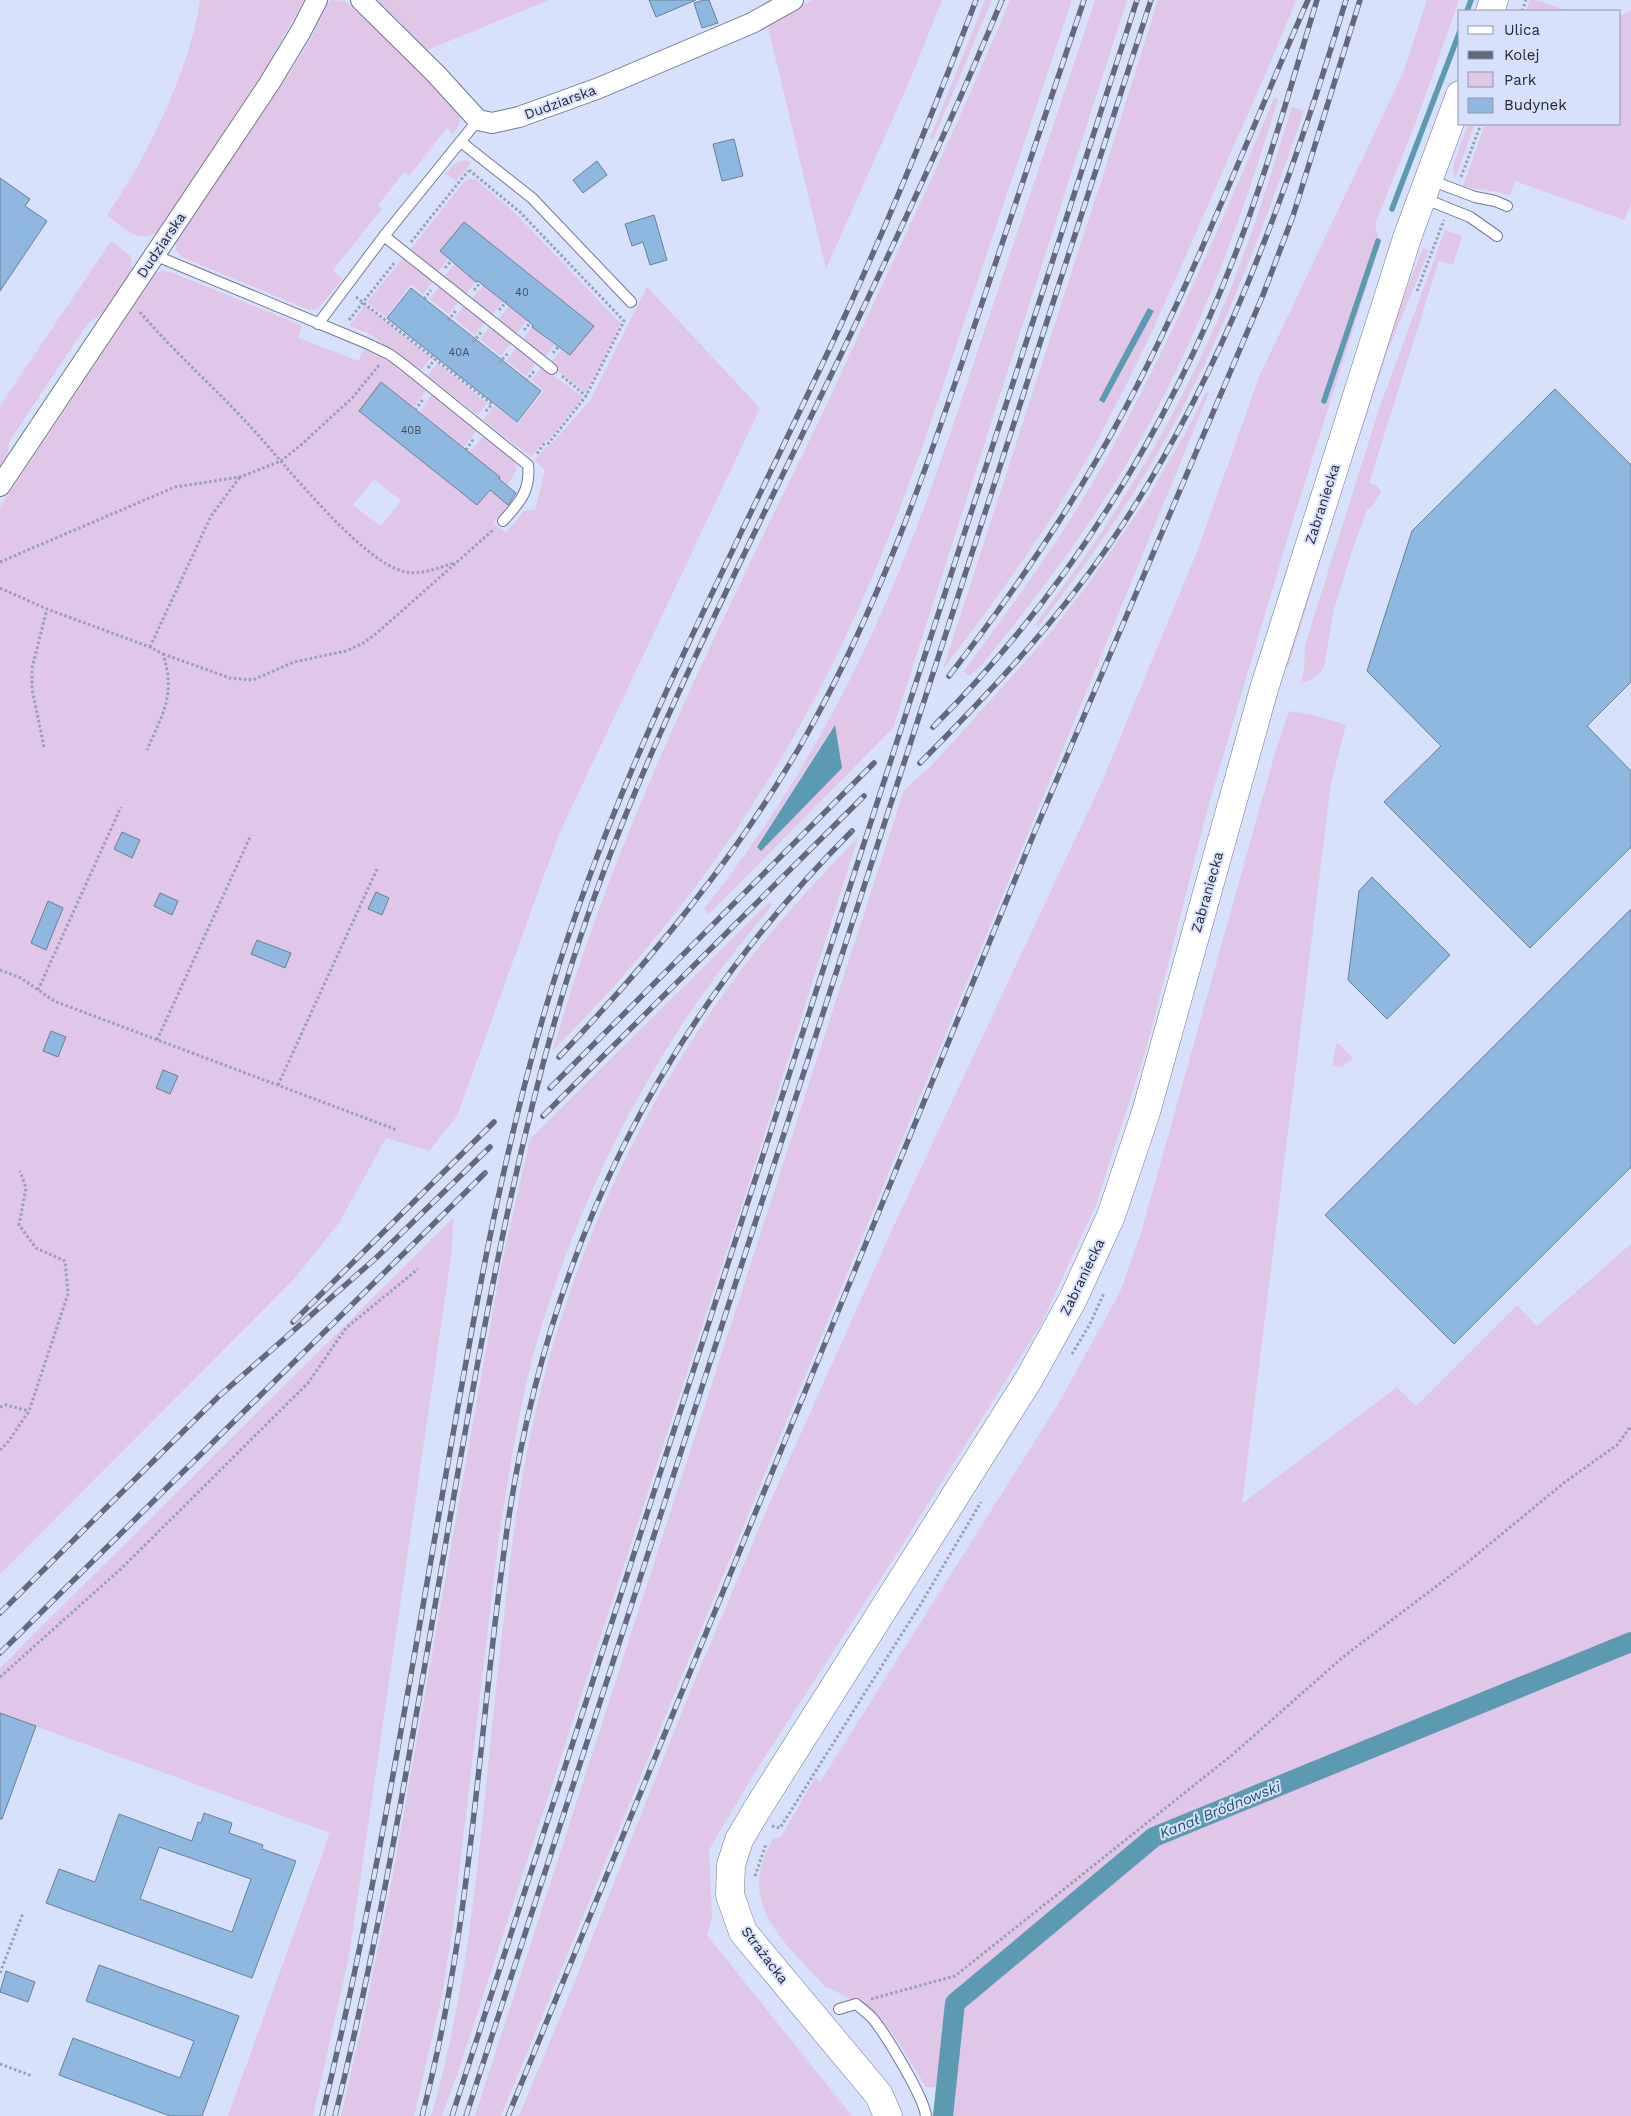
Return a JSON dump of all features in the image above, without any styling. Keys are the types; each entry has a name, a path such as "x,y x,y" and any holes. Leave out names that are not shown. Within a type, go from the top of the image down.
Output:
{"main road":[{"name":"Zabraniecka","path":"860,1647 1029,1379 1073,1299 1111,1216 1146,1112 1264,689 1408,235 1458,100"},
{"name":"Strażacka","path":"860,1647 739,1840 731,1865 730,1895 743,1932 879,2095 888,2116"}],"street":[{"name":"Dudziarska","path":"0,486 285,58 317,0"},
{"path":"361,0 436,74 478,120"},
{"name":"Dudziarska","path":"478,120 492,123 519,117 598,88 752,23 793,0"}],"lane":[{"path":"318,324 344,287 478,120"},
{"path":"461,142 532,198 631,302"},
{"path":"1426,188 1495,201 1507,206"},
{"path":"1426,188 1497,236"},
{"path":"384,236 552,369"},
{"path":"154,255 358,339 389,354 528,465 530,477 525,492 520,502 503,521"},
{"path":"839,2009 856,2004 873,2020 918,2092 926,2116"}],"path":[{"path":"468,170 520,212 624,321 586,396 549,443 544,444 528,465"},
{"path":"344,287 492,404 476,424"},
{"path":"126,297 164,341 248,424 354,541 380,560 405,572 428,572 454,563"},
{"path":"0,562 175,487 240,477 280,461 302,446 353,397 389,354"},
{"path":"552,369 586,396"},
{"path":"150,647 212,516 240,477"},
{"path":"0,588 47,609 150,647 163,654 230,678 253,680 294,662 346,651 363,643 377,633 503,521"},
{"path":"44,747 32,689 32,668 47,609"},
{"path":"147,750 168,702 168,669 163,654"},
{"path":"38,990 121,806"},
{"path":"158,1040 251,835"},
{"path":"278,1085 378,867"},
{"path":"0,970 21,978 54,1001 398,1130"},
{"path":"0,1450 8,1442 29,1411 68,1294 65,1261 36,1248 19,1225 26,1188 20,1172"},
{"path":"0,1677 124,1566 308,1384 346,1328 418,1269"},
{"path":"0,1407 6,1405 29,1411"},
{"path":"856,2004 955,1976 1232,1755 1343,1657 1463,1566 1565,1482 1617,1445 1631,1426"},
{"path":"0,1973 23,1913"},
{"path":"0,2064 32,2076"}],"green space":[{"path":"200,0 304,0 263,73 158,231 145,237 138,236 107,215 137,168 165,112 187,54"},
{"path":"331,0 345,1 454,101 460,121 453,134 447,128 409,176 404,172 378,205 382,209 333,270 342,279 318,309 309,310 182,257 176,250 176,241 290,73 312,36 325,6"},
{"path":"373,0 549,0 425,51 398,20 392,23"},
{"path":"813,0 942,0 910,80 826,269 767,23"},
{"path":"985,0 992,0 933,140 930,138"},
{"path":"1010,0 1072,0 924,443 862,601 816,696 785,751 752,805 716,858 679,909 639,958 553,1050 578,970 606,892 636,814 669,737 923,198"},
{"path":"1095,0 1127,0 893,728 709,914 704,909 764,826 818,739 843,694 886,601 938,468","holes":["834,725 841,768 757,847"]},
{"path":"1158,0 1296,0 1183,263 1150,336 1096,443 1029,552 943,669","holes":["1148,308 1154,311 1104,403 1100,400"]},
{"path":"1427,0 1459,0 1417,119 1375,224 1380,244 1292,523 1210,800 1147,1046 1096,1205 1040,1326 897,1553 755,1772 709,1850 712,1917 707,1935 852,2116 519,2116 575,1981 680,1716 767,1509 896,1221 1101,784 1198,549 1259,377 1403,73"},
{"path":"1530,0 1541,1 1564,10 1526,10"},
{"path":"1631,11 1631,204 1624,220 1515,181 1510,195 1463,186 1485,125 1621,125 1621,16"},
{"path":"1274,98 1278,99 1263,147 1212,289 1172,380 1149,424 1108,494 1075,544 983,664 969,676 964,671 1033,576 1081,502 1121,431 1191,290"},
{"path":"1292,107 1304,111 1242,280 1205,363 1164,442 1120,514 1038,627 1035,624 1089,551 1138,475 1202,356 1259,212"},
{"path":"1468,125 1475,125 1455,179 1453,166"},
{"path":"464,160 472,162 456,181 446,174 454,164"},
{"path":"469,179 475,179 517,215 621,324 586,393 553,367 551,362 562,349 570,355 594,325 464,222 441,251 449,258 438,272 410,250 464,182"},
{"path":"1445,230 1462,236 1453,265 1439,261 1369,483 1377,486 1381,491 1373,505 1367,510 1354,545 1334,609 1324,666 1317,675 1300,684 1304,672 1305,645 1379,409"},
{"path":"111,241 131,256 132,271 102,314 88,323 9,442 8,455 0,466 0,406"},
{"path":"1423,248 1429,251 1388,350 1342,490 1288,668 1286,660 1382,349"},
{"path":"404,257 434,281 423,294 411,284 386,317 367,302"},
{"path":"454,264 476,282 466,294 444,277"},
{"path":"162,271 173,273 301,325 298,338 359,361 365,350 390,362 427,390 413,408 381,383 359,411 477,505 490,490 508,505 493,523 506,533 524,511 535,510 545,470 534,460 545,448 550,446 591,399 647,287 760,408 559,834 457,1116 429,1151 386,1138 339,1223 295,1278 0,1574 0,507 156,273","holes":["374,479 401,501 381,526 353,505"]},
{"path":"483,285 503,301 492,315 472,299"},
{"path":"440,286 459,301 449,314 429,299"},
{"path":"365,305 431,358 421,370 368,333 349,326"},
{"path":"464,305 485,322 475,335 454,318"},
{"path":"509,306 527,321 516,334 498,320"},
{"path":"490,326 511,343 501,356 480,339"},
{"path":"532,327 554,345 545,357 523,339"},
{"path":"517,347 536,363 526,376 506,361"},
{"path":"437,363 487,403 478,415 427,376"},
{"path":"542,367 583,397 549,440 544,442 531,457 483,420 494,406 517,423 544,391 531,380"},
{"path":"1206,392 1209,393 501,2116 475,2116 904,790 933,764 1016,672 1052,631 1088,584 1147,499 1187,430"},
{"path":"432,394 477,430 463,448 419,413"},
{"path":"484,436 513,459 517,470 507,485 469,452"},
{"path":"1289,711 1317,716 1346,725 1331,783 1242,1504 1397,1387 1416,1406 1517,1305 1537,1326 1631,1244 1631,2116 932,2116 937,2087 926,2087 899,2043 877,2013 826,1988 781,1938 770,1921 762,1903 759,1884 762,1862 773,1839 781,1837 815,1778 820,1782 1057,1406 1120,1292 1141,1233 1275,753"},
{"path":"858,837 750,1180 459,2069 442,2116 431,2116 445,2065 465,1961 479,1856 518,1502 530,1437 546,1371 565,1306 588,1243 615,1180 645,1120 679,1062 716,1005 756,951 793,907"},
{"path":"769,902 772,905 713,980 655,1067 592,1190 558,1275 529,1372 512,1454 499,1536 452,1932 442,1995 414,2116 341,2116 391,1885 500,1271 530,1139"},
{"path":"1336,1044 1339,1044 1353,1059 1341,1067 1332,1066"},
{"path":"453,1218 452,1250 349,1956 313,2116 228,2116 330,1833 2,1714 0,1719 0,1668"}],"water":[{"path":"1148,308 1154,311 1104,403 1099,400"},
{"path":"835,725 842,768 761,851 757,847"}],"building":[{"path":"649,0 696,0 656,17"},
{"path":"709,0 718,23 702,28 694,3"},
{"path":"734,139 743,176 722,181 713,144"},
{"path":"597,161 607,175 583,193 573,180"},
{"path":"0,178 30,199 25,206 47,221 0,291"},
{"path":"654,215 667,260 650,265 643,242 632,246 625,224"},
{"path":"464,222 594,326 570,355 532,327 533,325 478,281 476,282 440,251"},
{"path":"411,288 541,391 517,422 387,318"},
{"path":"381,382 500,477 499,479 516,493 508,505 490,490 477,505 359,411"},
{"path":"1555,389 1631,465 1631,682 1587,726 1631,771 1631,847 1530,948 1384,802 1441,746 1367,671 1412,531"},
{"path":"122,832 140,840 132,858 114,849"},
{"path":"1372,877 1450,955 1387,1019 1348,980 1359,891"},
{"path":"376,892 389,898 382,915 368,909"},
{"path":"160,893 178,901 172,915 154,906"},
{"path":"48,901 63,908 46,950 31,943"},
{"path":"1631,909 1631,1167 1454,1344 1325,1215"},
{"path":"257,940 291,953 285,968 251,954"},
{"path":"51,1031 66,1037 58,1057 43,1051"},
{"path":"163,1070 178,1076 170,1094 156,1088"},
{"path":"0,1713 36,1726 2,1819 0,1819"},
{"path":"204,1813 232,1823 229,1833 263,1845 262,1849 296,1861 252,1978 46,1903 59,1869 95,1882 119,1814 192,1841 198,1822 201,1823","holes":["159,1847 251,1879 232,1932 140,1899"]},
{"path":"99,1965 239,2016 202,2116 170,2116 59,2075 73,2038 180,2078 194,2041 86,2001"},
{"path":"6,1971 35,1982 28,2002 0,1992"}],"waterway":[{"path":"1467,10 1471,0"},
{"path":"1392,209 1458,36"},
{"path":"1324,401 1378,241"},
{"name":"Kanał Bródnowski","path":"943,2116 955,2003 1154,1837 1631,1642"}],"railway":[{"path":"322,2116 359,1952 375,1870 406,1705 470,1338 493,1220 520,1103 552,987 581,900 613,815 648,732 861,281 912,162 976,0"},
{"path":"335,2116 355,2033 389,1865 497,1262 538,1081 572,963 613,846 686,676 888,256 975,65 1002,0"},
{"path":"559,1057 661,943 724,862 781,778 833,685 879,586 919,486 1084,0"},
{"path":"452,2116 1137,0"},
{"path":"466,2116 1151,0"},
{"path":"949,676 1021,579 1043,546 1086,478 1125,409 1175,309 1308,0"},
{"path":"933,727 981,676 1027,622 1069,566 1109,507 1145,446 1178,384 1208,320 1247,224 1317,0"},
{"path":"920,763 1018,660 1064,605 1107,548 1148,485 1184,420 1248,284 1300,143 1346,0"},
{"path":"508,2116 1035,831 1263,295 1293,216 1360,0"},
{"path":"550,1088 874,763"},
{"path":"543,1116 864,796"},
{"path":"422,2116 439,2042 464,1892 509,1516 528,1418 553,1323 585,1232 624,1145 670,1062 723,982 784,905 852,831"},
{"path":"293,1322 494,1122"},
{"path":"0,1613 218,1397 376,1258 490,1147"},
{"path":"0,1653 485,1173"}]}
